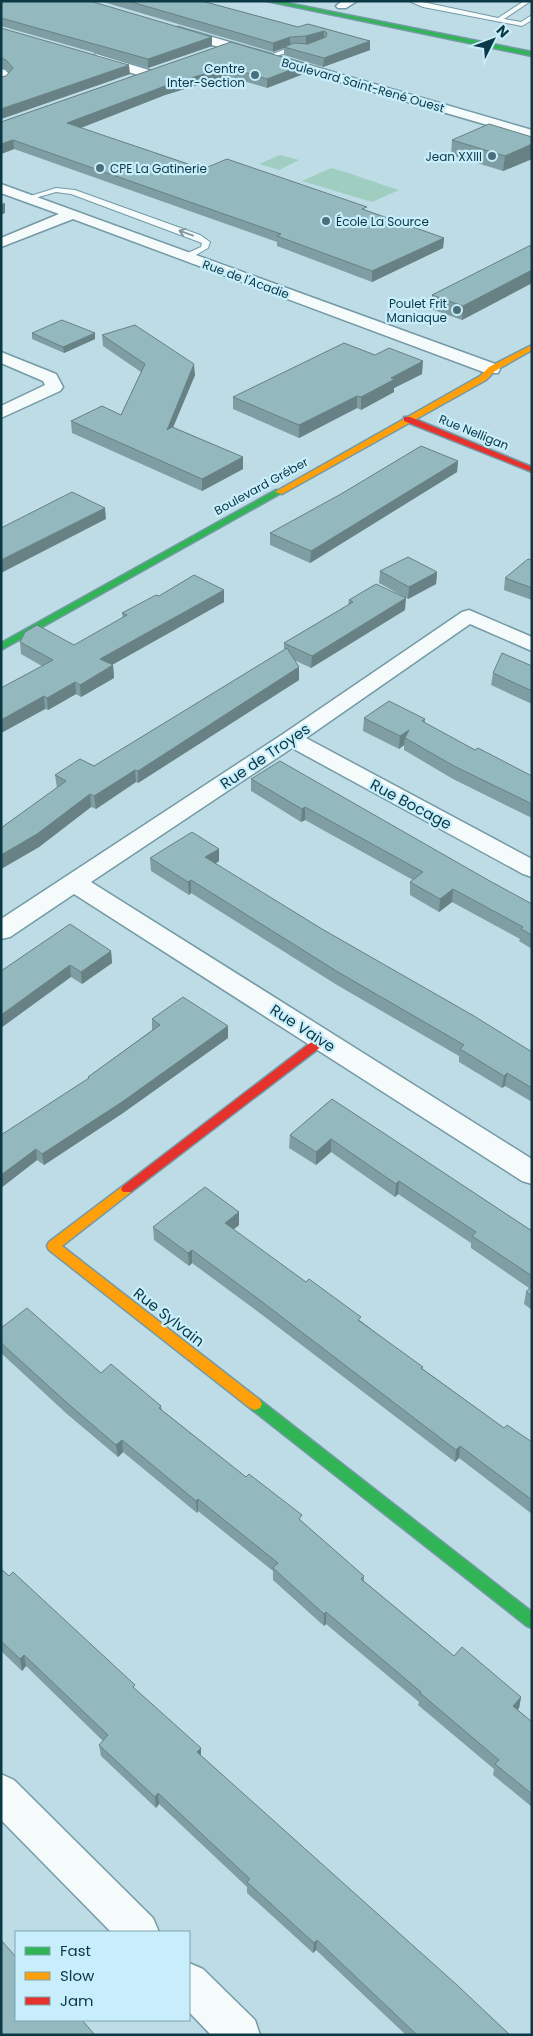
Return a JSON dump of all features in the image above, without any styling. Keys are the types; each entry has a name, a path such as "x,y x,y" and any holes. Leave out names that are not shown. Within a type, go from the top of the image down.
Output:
{"main road":[{"path":"269,1 532,54"},
{"path":"315,1 347,4 532,44"},
{"name":"Boulevard Gréber","path":"1,647 482,378 492,369 532,347"},
{"name":"Rue Nelligan","path":"406,419 532,470"},
{"name":"Rue Sylvain","path":"322,1040 53,1246 532,1621"}],"street":[{"name":"Boulevard Saint-René Ouest","path":"163,26 532,134"},
{"path":"207,53 229,46"},
{"path":"86,55 152,72"},
{"path":"128,81 152,72"},
{"path":"1,73 6,77 1,80"},
{"name":"Rue de l'Acadie","path":"1,188 492,369"},
{"path":"1,243 72,214"},
{"path":"1,357 50,378 54,387 1,413"},
{"name":"Rue de Troyes","path":"1,932 290,739 469,616 532,645"},
{"name":"Rue Bocage","path":"290,739 532,869"},
{"name":"Rue Vaive","path":"75,882 532,1173"},
{"path":"1,1793 138,1931"},
{"path":"190,1984 240,2035"}],"lane":[{"path":"412,1 423,5 522,24 532,16"},
{"path":"500,19 528,1"},
{"path":"268,57 293,48 306,49"},
{"path":"28,198 56,190 72,192 197,237 206,242 204,248 186,257"}],"path":[{"path":"130,103 166,114 195,149 219,160"}],"green space":[{"path":"280,155 299,160 279,170 259,164"},
{"path":"331,168 399,190 372,202 302,181"}],"building":[{"path":"1,1 90,1 212,37 148,59 1,18"},
{"path":"128,1 202,1 298,27 308,24 370,41 324,58 284,47 294,43 308,44 326,37 327,33 324,31 306,36 290,37 273,43"},
{"path":"1,28 129,65 1,109 1,77 6,76 13,68 6,60 1,58"},
{"path":"231,42 306,64 267,79 227,67 165,86 67,123 203,169 227,159 367,207 362,209 444,238 372,271 277,236 281,234 13,140 1,144 1,122"},
{"path":"489,124 532,137 532,144 505,156 452,140"},
{"path":"531,245 532,270 463,306 432,295"},
{"path":"62,320 95,333 63,347 32,333"},
{"path":"135,325 194,364 167,430 172,427 243,457 202,479 71,421 102,406 121,415 145,364 102,335"},
{"path":"344,343 375,355 389,348 423,361 391,378 395,379 361,397 357,396 299,425 233,397"},
{"path":"421,446 458,461 311,551 270,533 341,494"},
{"path":"72,492 105,508 1,560 1,528"},
{"path":"408,557 437,572 409,587 380,571"},
{"path":"528,559 532,560 532,588 505,578"},
{"path":"194,575 224,590 100,659 113,665 80,685 75,682 47,698 44,696 1,720 1,688 53,660 20,642 25,632 37,625 74,645 127,615 122,613 156,595 159,596"},
{"path":"376,584 406,598 312,656 284,643 353,602 349,600"},
{"path":"287,648 299,667 138,771 135,770 94,796 90,794 37,834 1,855 1,828 66,781 55,775 80,759 94,766"},
{"path":"502,653 532,666 532,691 493,673"},
{"path":"389,701 425,719 422,721 475,750 478,748 532,776 532,804 454,766 405,738 409,730 400,736 364,718"},
{"path":"280,761 532,904 532,935 521,929 523,927 453,889 440,899 410,882 423,872 305,807 302,809 251,779"},
{"path":"192,832 219,849 205,857 322,929 474,1016 532,1052 532,1088 507,1073 504,1076 460,1049 464,1045 338,972 191,880 188,882 150,858"},
{"path":"70,924 111,951 81,972 70,965 1,1015 1,971"},
{"path":"183,997 228,1026 122,1102 42,1154 36,1149 1,1175 1,1135 89,1078 160,1025 152,1019"},
{"path":"332,1099 532,1231 532,1276 472,1236 476,1232 399,1181 396,1184 331,1139 316,1152 290,1135"},
{"path":"205,1187 239,1212 225,1223 306,1282 309,1279 361,1317 358,1320 504,1428 507,1425 532,1442 532,1500 460,1446 456,1450 192,1250 188,1253 153,1227"},
{"path":"532,1286 532,1296 526,1292"},
{"path":"27,1308 101,1373 111,1364 161,1406 159,1408 246,1477 249,1474 302,1515 299,1519 364,1576 361,1579 454,1656 462,1647 521,1697 513,1706 532,1722 532,1794 495,1764 499,1760 326,1612 324,1614 273,1568 278,1563 198,1499 196,1501 122,1440 116,1445 1,1343 1,1328"},
{"path":"1,1569 9,1576 13,1572 135,1685 133,1687 201,1748 197,1752 457,1985 510,2035 415,2035 317,1940 314,1943 247,1882 250,1879 158,1793 155,1797 99,1745 108,1735 24,1655 20,1659 1,1641"},
{"path":"1,1940 15,1956 15,2021 83,2021 95,2035 1,2035"}],"traffic: fast":[{"path":"269,1 532,54"},
{"path":"1,647 279,492"},
{"path":"255,1404 532,1621"}],"traffic: slow":[{"path":"279,492 483,378 492,369 532,347"},
{"path":"127,1189 53,1246 255,1404"}],"traffic: jam":[{"path":"407,419 532,470"},
{"path":"127,1189 322,1040"}],"place":[{"name":"Centre Inter-Section","path":"255,75"},
{"name":"Jean XXIII","path":"492,156"},
{"name":"CPE La Gatinerie","path":"100,168"},
{"name":"École La Source","path":"326,221"},
{"name":"Poulet Frit Maniaque","path":"457,310"}]}
